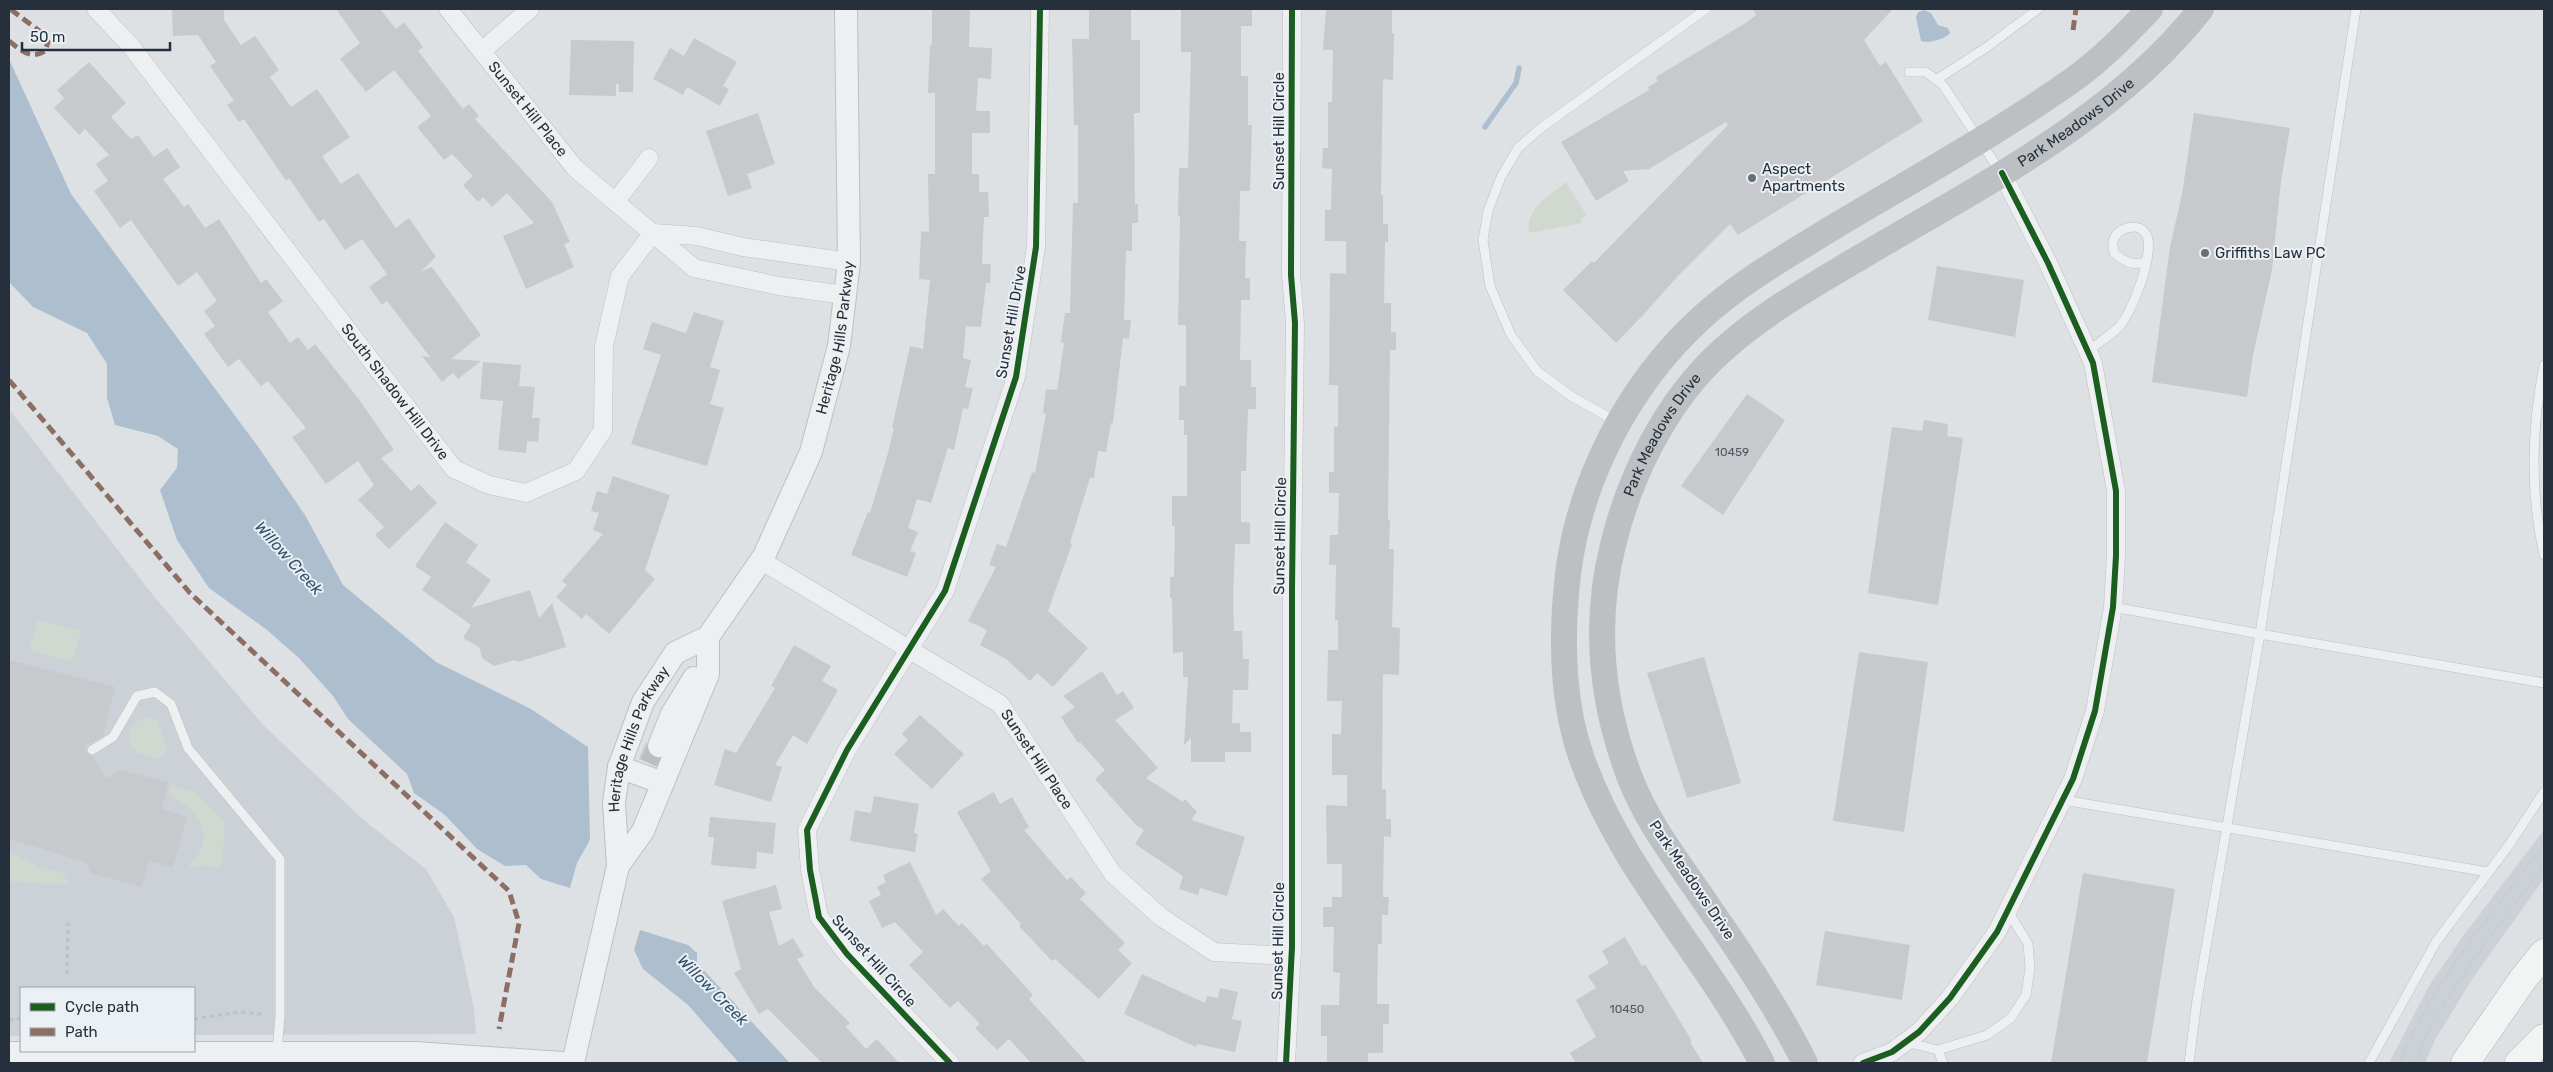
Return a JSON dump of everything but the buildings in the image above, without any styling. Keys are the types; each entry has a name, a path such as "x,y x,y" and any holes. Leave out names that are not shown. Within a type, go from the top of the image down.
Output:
{"highway":[{"path":"2465,1063 2523,979 2544,954"},
{"path":"2519,1063 2544,1038"}],"main road":[{"path":"1762,1063 1746,1030 1651,892 1610,826 1582,759 1572,727 1564,671 1563,612 1571,553 1591,481 1633,399 1665,355 1701,318 1744,284 1792,252 1978,140 2076,78 2108,52 2150,9"},
{"name":"Park Meadows Drive","path":"1806,1063 1779,1011 1660,836 1631,781 1610,718 1602,668 1602,614 1609,561 1618,524 1640,465 1681,397 1710,362 1748,330 1800,293 2002,173 2099,109 2134,81 2201,9"}],"street":[{"name":"South Shadow Hill Drive","path":"96,9 130,45 454,469 489,485 526,493 576,471 602,430 604,346 620,276 653,233"},
{"name":"Sunset Hill Place","path":"448,9 483,50 575,168 616,200 694,268 779,286 845,296"},
{"path":"483,50 530,9"},
{"name":"Heritage Hills Parkway","path":"618,866 644,831 657,760 672,714 708,647 762,561 811,452 839,346 849,262 846,9"},
{"name":"Sunset Hill Drive","path":"910,648 946,591 1016,377 1036,246 1040,9"},
{"name":"Sunset Hill Circle","path":"1286,1063 1292,953 1292,592 1295,323 1291,275 1292,9"},
{"path":"616,200 649,158"},
{"path":"1863,1063 1892,1052 1920,1032 1950,998 1997,932 2073,779 2095,711 2113,607 2116,556 2116,491 2094,363 2048,263 2002,173"},
{"path":"653,233 697,236 744,247 849,262"},
{"name":"Sunset Hill Place","path":"762,561 910,648 1000,704 1113,874 1161,917 1214,952 1292,953"},
{"name":"Heritage Hills Parkway","path":"573,1063 618,866 614,803 619,767 643,702 675,653 708,647"},
{"name":"Heritage Hills Parkway","path":"657,760 708,674 708,647"},
{"name":"Sunset Hill Circle","path":"910,648 847,750 807,830 810,870 819,917 847,954 950,1063"},
{"path":"619,767 657,760 636,721"},
{"path":"9,1053 277,1058 415,1053 563,1063"}],"lane":[{"path":"1620,423 1571,396 1537,371 1512,335 1490,286 1483,240 1488,211 1501,176 1518,148 1542,128 1706,9"},
{"path":"1936,80 1987,47 2038,9"},
{"path":"2189,1063 2197,1000 2260,634 2356,9"},
{"path":"1908,72 1926,72 1943,85 1978,140 2002,173"},
{"path":"2088,351 2119,327 2133,306 2145,262 2148,244 2146,234 2140,229 2127,227 2117,233 2113,241 2114,253 2124,261 2134,265 2145,262"},
{"path":"2544,365 2536,410 2536,492 2544,555"},
{"path":"2113,607 2544,683"},
{"path":"92,750 113,737 137,696 155,692 171,704 188,748 280,859 280,1015 277,1058"},
{"path":"2369,1063 2436,942 2544,792"},
{"path":"2063,800 2488,872"},
{"path":"1905,1042 1938,1050 1987,1035 2011,1018 2026,995 2030,968 2028,944 2008,911"},
{"path":"1938,1050 1943,1063"}],"path":[{"path":"67,974 68,923"},
{"path":"195,1019 239,1012 262,1014"}],"shaded area":[{"path":"1566,182 1587,216 1581,218 1582,223 1529,233 1529,224 1534,210"},
{"path":"9,409 152,594 264,726 366,822 426,869 454,917 474,1008 476,1034 195,1035 195,987 20,987 20,1036 9,1036"},
{"path":"38,620 81,631 72,662 29,650"},
{"path":"148,717 157,721 167,749 160,759 138,753 129,743 129,734 133,726 139,720"},
{"path":"171,784 196,793 225,823 222,864 219,867 202,865 188,868 201,849 204,832 197,816 183,804 168,795"},
{"path":"2544,830 2544,879 2473,978 2435,1040 2425,1063 2389,1063 2429,986 2463,936"},
{"path":"9,852 43,869 62,872 70,885 9,881"}],"water":[{"path":"1924,10 1931,13 1938,25 1948,28 1950,33 1936,40 1921,41 1916,17 1918,12"},
{"name":"Willow Creek","path":"9,59 71,194 259,448 305,515 343,585 436,662 531,709 588,747 590,840 577,863 570,888 541,879 526,865 505,866 477,849 445,815 414,793 407,774 348,719 333,696 299,658 267,630 209,588 177,540 160,490 177,468 178,449 158,436 115,425 107,398 107,364 87,333 33,307 9,282"},
{"name":"Willow Creek","path":"640,930 688,945 697,953 697,963 790,1063 739,1063 688,1005 643,969 634,950"}],"waterway":[{"path":"1485,127 1516,83 1519,68"}],"tunnel":[{"path":"651,764 659,746"}],"tram line":[{"path":"2399,1063 2428,1004 2464,949 2544,844"},
{"path":"2414,1063 2456,985 2490,936 2544,865"}],"marked path":[{"path":"9,41 30,54 40,54 45,51 48,42 42,33 10,9"},
{"path":"2073,30 2076,9"},
{"path":"9,380 190,593 509,891 519,923 499,1029"}],"cycle path":[{"path":"950,1063 847,954 819,917 810,870 807,830 847,750 945,591 1016,377 1036,247 1040,9"},
{"path":"1286,1063 1292,947 1292,591 1295,323 1291,275 1292,9"},
{"path":"1863,1063 1892,1052 1919,1032 1950,998 1997,932 2073,779 2095,711 2113,607 2116,556 2116,491 2093,363 2048,263 2002,173"}],"place":[{"name":"Aspect Apartments","path":"1752,178"},
{"name":"Griffiths Law PC","path":"2205,253"}]}
